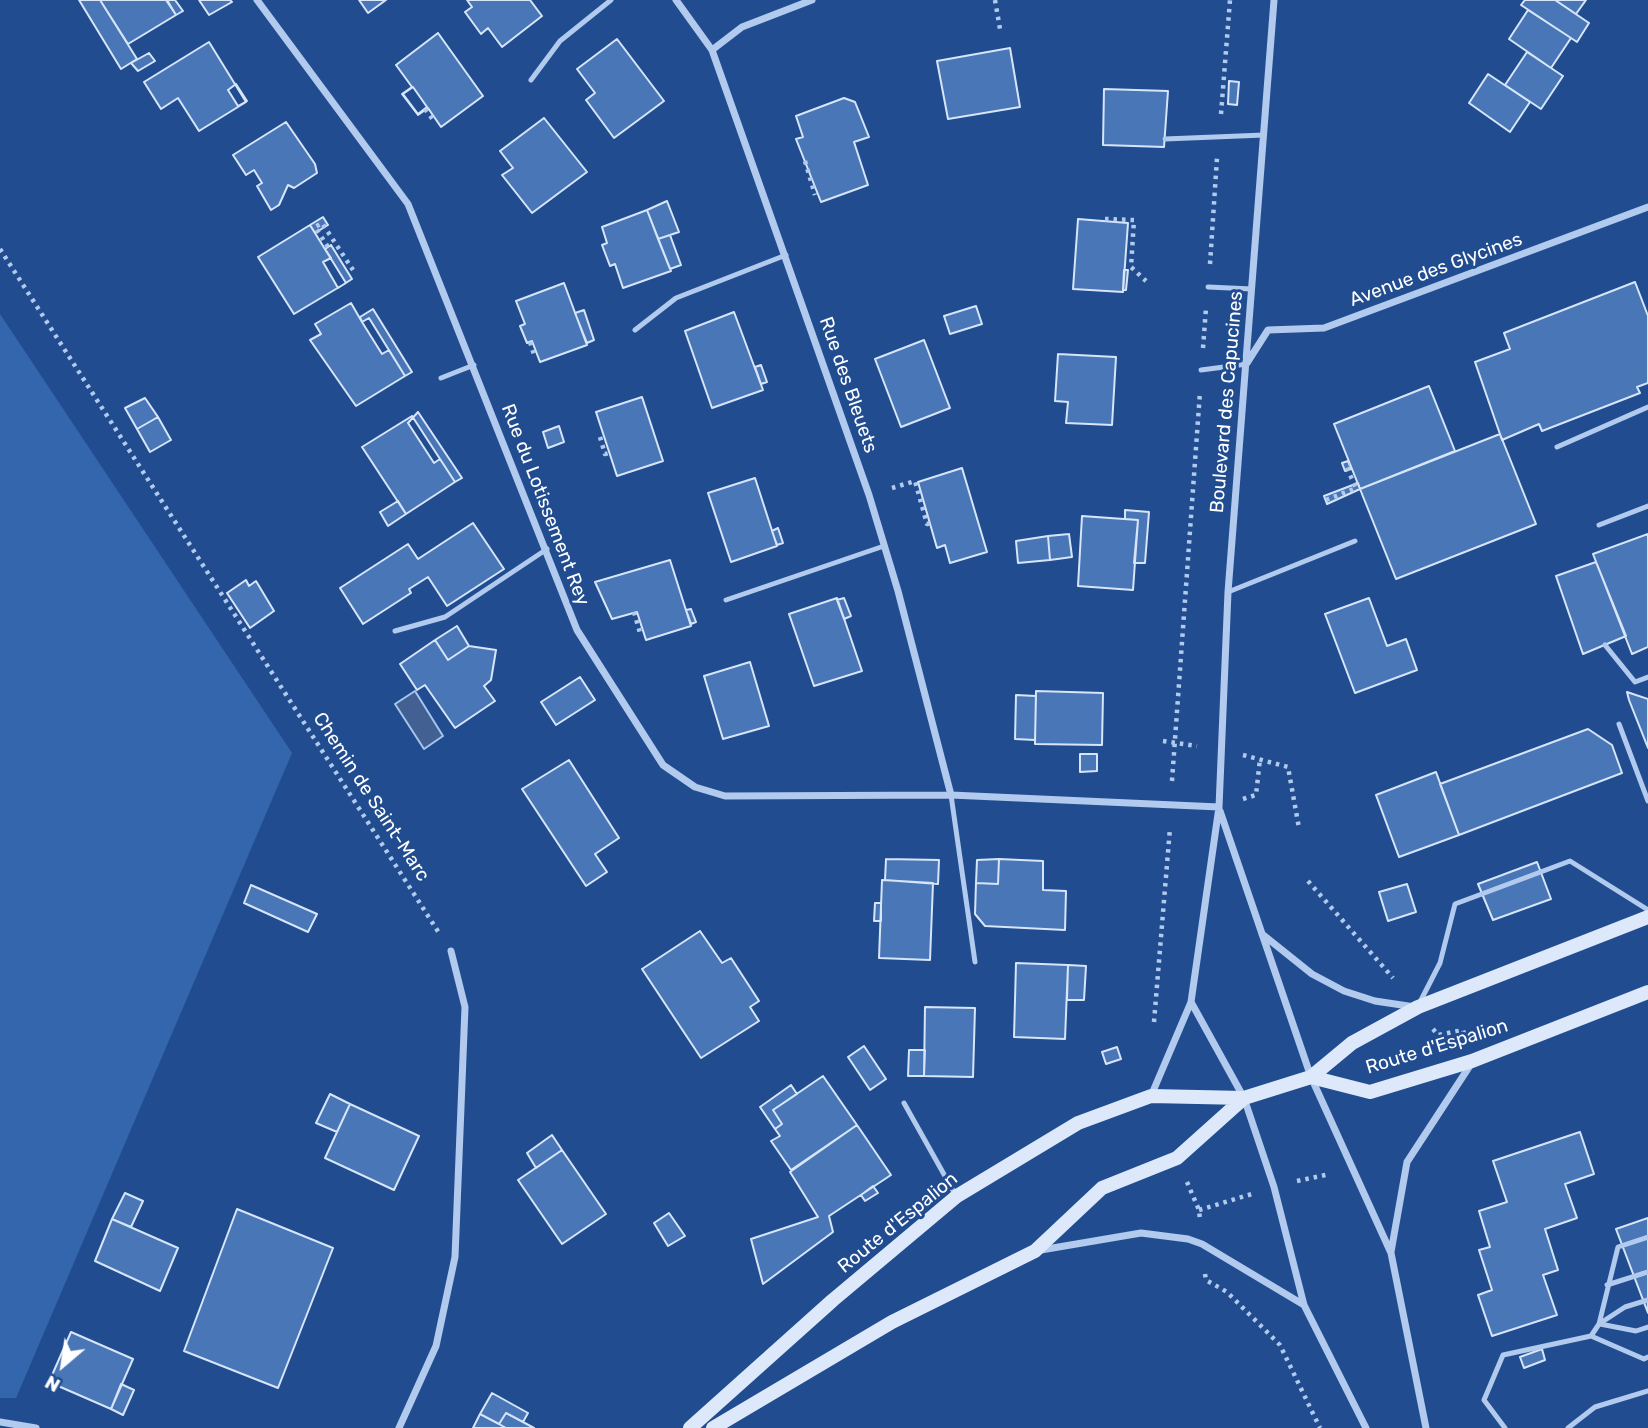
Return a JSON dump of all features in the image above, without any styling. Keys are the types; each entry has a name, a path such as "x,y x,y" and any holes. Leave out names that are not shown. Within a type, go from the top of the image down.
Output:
{"main road":[{"name":"Route d'Espalion","path":"1311,1077 1352,1043 1418,1007 1648,917"},
{"name":"Route d'Espalion","path":"1311,1077 1370,1092 1472,1061 1648,992"},
{"path":"713,1428 891,1322 1035,1251 1102,1188 1177,1158 1244,1098 1311,1077"},
{"name":"Route d'Espalion","path":"690,1428 833,1300 957,1196 1078,1123 1151,1096 1244,1098"}],"street":[{"name":"Rue du Lotissement Rey","path":"257,0 408,204 577,630 663,765 695,786 725,796 951,795"},
{"name":"Rue des Bleuets","path":"676,0 712,50 786,255 884,546 951,795"},
{"path":"712,50 743,27 812,0"},
{"name":"Boulevard des Capucines","path":"1151,1096 1191,1002 1219,807 1219,749 1228,592 1274,0"},
{"name":"Avenue des Glycines","path":"1247,364 1268,330 1324,328 1648,207"},
{"path":"951,795 1219,807"},
{"name":"Boulevard des Capucines","path":"1219,807 1311,1077 1391,1253"},
{"path":"1261,934 1312,974 1344,991 1376,1001 1418,1007"},
{"path":"399,1428 436,1346 455,1257 465,1007 451,951"},
{"path":"1191,1002 1244,1098 1274,1187 1304,1306 1366,1428"},
{"path":"1426,1428 1391,1253 1407,1162 1472,1061"},
{"path":"1035,1251 1141,1233 1188,1239 1202,1244 1304,1306"},
{"path":"0,1422 36,1428"}],"lane":[{"path":"531,80 560,41 611,0"},
{"path":"1164,139 1264,135"},
{"path":"635,330 676,299 786,255"},
{"path":"1208,287 1252,289"},
{"path":"1202,370 1247,364"},
{"path":"442,378 474,365"},
{"path":"1558,447 1648,407"},
{"path":"1599,525 1648,506"},
{"path":"1228,592 1355,541"},
{"path":"726,600 884,546"},
{"path":"395,631 445,617 547,549"},
{"path":"1605,645 1635,682 1648,677"},
{"path":"1619,724 1648,801"},
{"name":"Rue des Bleuets","path":"951,795 975,962"},
{"path":"1418,1007 1440,962 1455,904 1570,861 1648,910"},
{"path":"904,1102 957,1196"},
{"path":"1599,1324 1606,1285 1618,1247 1648,1237"},
{"path":"1606,1285 1648,1272"},
{"path":"1591,1336 1599,1324 1625,1307 1648,1300"},
{"path":"1599,1324 1636,1331 1648,1326"},
{"path":"1505,1428 1484,1400 1503,1356 1591,1336 1644,1359 1648,1357"},
{"path":"1568,1428 1595,1407 1648,1391"}],"path":[{"path":"995,0 1000,29"},
{"path":"425,109 433,121"},
{"path":"805,161 815,195"},
{"path":"1105,219 1134,220 1131,267 1146,281"},
{"path":"328,247 316,227 322,223 353,271"},
{"name":"Chemin de Saint-Marc","path":"0,249 451,951"},
{"path":"530,342 535,358"},
{"path":"600,437 606,454 609,453"},
{"path":"1325,500 1356,488 1346,466 1350,465"},
{"path":"895,488 915,481 928,524 934,522"},
{"path":"636,614 640,633"},
{"path":"1163,741 1219,749"},
{"path":"1219,807 1256,795 1261,760 1288,767 1299,828"},
{"path":"1308,881 1418,1007 1438,1035 1463,1030 1472,1061"},
{"path":"1199,1210 1274,1187 1353,1169"}],"shaded area":[{"path":"0,314 292,753 16,1398 0,1398"},
{"path":"415,691 443,736 424,749 395,704"}],"building":[{"path":"79,0 100,0 137,59 121,69"},
{"path":"100,0 167,0 176,15 128,44"},
{"path":"166,0 175,0 183,11 176,15"},
{"path":"199,0 230,0 232,2 209,15"},
{"path":"359,0 386,0 368,13"},
{"path":"467,0 530,0 542,16 502,47 488,28 481,34 465,12 472,7"},
{"path":"1525,0 1555,0 1589,23 1577,42 1521,5"},
{"path":"1555,0 1586,0 1576,14"},
{"path":"1528,10 1571,38 1551,68 1509,39"},
{"path":"438,33 483,96 441,127 428,108 418,115 402,94 412,87 396,65"},
{"path":"617,39 664,101 614,138 586,100 595,93 577,69"},
{"path":"209,42 246,102 199,131 178,98 161,109 144,82"},
{"path":"1010,48 1020,107 948,119 937,61"},
{"path":"1527,52 1563,76 1541,109 1505,85"},
{"path":"149,53 155,61 138,71 131,63"},
{"path":"1488,74 1530,102 1510,132 1469,103"},
{"path":"1229,81 1239,82 1237,105 1228,104"},
{"path":"236,84 247,101 238,106 228,90"},
{"path":"413,87 427,107 418,114 403,94"},
{"path":"1104,89 1168,91 1164,147 1103,145"},
{"path":"844,98 855,102 869,137 854,142 868,185 821,202 796,139 803,137 796,116"},
{"path":"544,118 587,172 532,213 502,175 513,168 500,151"},
{"path":"286,122 315,164 317,173 294,188 288,185 279,205 271,210 257,186 262,183 254,170 246,175 233,155"},
{"path":"667,201 679,232 658,239 647,210"},
{"path":"647,210 671,271 623,288 615,264 610,266 602,245 607,243 602,227"},
{"path":"323,217 328,225 315,233 310,225"},
{"path":"1078,219 1128,223 1123,292 1073,289"},
{"path":"310,225 346,283 294,314 258,257"},
{"path":"670,235 681,265 670,269 658,239"},
{"path":"331,245 352,279 338,288 323,262 331,258 325,249"},
{"path":"1124,270 1128,270 1126,290 1123,290"},
{"path":"1635,282 1648,316 1648,383 1637,387 1640,393 1542,431 1539,424 1502,440 1475,362 1510,349 1504,333"},
{"path":"564,283 587,345 540,362 532,341 527,343 520,326 525,324 516,301"},
{"path":"351,303 362,322 369,318 405,376 356,406 310,340 321,334 315,324"},
{"path":"976,306 982,324 950,334 944,316"},
{"path":"373,309 412,372 405,376 389,350 382,354 362,322 360,317"},
{"path":"584,310 594,340 587,343 575,313"},
{"path":"734,312 763,390 712,408 685,331"},
{"path":"924,340 950,408 901,427 875,359"},
{"path":"1058,354 1116,357 1112,425 1066,423 1068,402 1055,401"},
{"path":"761,365 767,382 761,384 755,367"},
{"path":"1429,386 1455,451 1360,489 1334,424"},
{"path":"642,397 663,461 617,476 596,412"},
{"path":"145,398 158,417 137,429 125,408"},
{"path":"418,412 462,478 455,482 440,459 434,463 408,423"},
{"path":"412,416 455,482 406,514 362,447"},
{"path":"158,417 171,440 150,452 137,429"},
{"path":"559,426 564,442 548,448 543,432"},
{"path":"1500,434 1536,524 1396,579 1360,489"},
{"path":"1348,461 1351,469 1345,471 1342,463"},
{"path":"962,468 987,552 950,563 945,545 937,548 918,482"},
{"path":"755,478 777,546 731,562 708,493"},
{"path":"1358,483 1360,489 1327,504 1324,496"},
{"path":"398,501 406,514 388,526 380,512"},
{"path":"1125,510 1149,512 1145,563 1134,563 1138,520 1125,519"},
{"path":"1082,516 1138,520 1133,590 1078,586"},
{"path":"473,523 504,569 447,606 428,577 409,589 411,593 363,624 340,588 408,544 418,559"},
{"path":"778,528 783,543 777,545 772,531"},
{"path":"1069,534 1072,557 1050,560 1048,536"},
{"path":"1648,534 1648,647 1632,654 1593,554"},
{"path":"1048,536 1050,560 1018,563 1016,541"},
{"path":"670,560 691,626 646,640 637,612 612,619 595,582"},
{"path":"1596,562 1626,636 1583,654 1556,576"},
{"path":"246,580 249,586 256,581 274,611 250,628 227,593"},
{"path":"837,598 862,671 814,686 789,614"},
{"path":"844,598 851,616 844,619 837,600"},
{"path":"1369,598 1387,646 1406,639 1417,670 1355,693 1325,614"},
{"path":"691,609 696,622 691,624 686,610"},
{"path":"457,626 469,646 448,660 435,640"},
{"path":"435,640 448,660 469,646 496,650 491,680 484,686 495,701 455,728 425,685 417,690 400,664"},
{"path":"750,662 769,726 723,739 704,676"},
{"path":"580,677 595,700 556,725 541,702"},
{"path":"1036,691 1103,693 1102,745 1035,744"},
{"path":"1627,692 1648,699 1648,748 1629,700"},
{"path":"1016,695 1036,696 1035,740 1015,739"},
{"path":"1588,729 1612,745 1622,773 1459,835 1440,784"},
{"path":"1080,754 1097,754 1097,771 1080,772"},
{"path":"569,760 619,838 595,854 607,872 586,886 522,789"},
{"path":"1436,772 1459,835 1399,857 1376,795"},
{"path":"886,859 939,860 938,884 885,880"},
{"path":"999,859 1043,861 1043,890 1066,891 1065,930 985,926 975,914 976,883 998,884"},
{"path":"999,859 998,884 976,883 977,860"},
{"path":"1537,862 1551,899 1493,920 1478,884"},
{"path":"882,880 933,883 930,960 879,958"},
{"path":"1407,884 1416,912 1388,921 1379,892"},
{"path":"251,885 317,914 308,932 244,903"},
{"path":"875,903 881,903 881,921 874,921"},
{"path":"700,931 722,963 731,958 759,1001 750,1007 759,1021 701,1058 642,969"},
{"path":"1016,963 1068,965 1065,1039 1014,1037"},
{"path":"1068,965 1086,966 1084,1000 1067,1000"},
{"path":"925,1007 975,1008 973,1077 924,1076"},
{"path":"864,1046 886,1079 870,1090 848,1057"},
{"path":"1117,1047 1121,1059 1106,1064 1102,1052"},
{"path":"909,1050 925,1050 924,1076 908,1076"},
{"path":"823,1076 857,1125 791,1170 771,1141 780,1136 775,1129 782,1124 773,1110"},
{"path":"791,1085 797,1094 773,1110 782,1124 775,1129 760,1107"},
{"path":"330,1094 350,1104 337,1132 316,1123"},
{"path":"350,1104 419,1136 394,1190 325,1158"},
{"path":"857,1125 891,1175 829,1216 833,1232 763,1284 751,1239 818,1217 790,1172"},
{"path":"1580,1132 1594,1174 1565,1184 1577,1218 1545,1229 1558,1270 1543,1275 1557,1315 1492,1336 1478,1295 1492,1290 1479,1250 1490,1247 1479,1211 1507,1202 1493,1161"},
{"path":"552,1135 562,1150 536,1168 527,1153"},
{"path":"562,1150 606,1214 562,1244 518,1180"},
{"path":"873,1186 878,1193 865,1201 861,1195"},
{"path":"125,1193 143,1201 131,1227 112,1219"},
{"path":"237,1209 333,1248 278,1388 184,1351"},
{"path":"669,1213 685,1236 668,1246 654,1223"},
{"path":"1648,1218 1648,1313 1616,1229"},
{"path":"112,1219 178,1248 160,1291 95,1261"},
{"path":"71,1332 133,1359 111,1409 49,1382"},
{"path":"1542,1349 1545,1360 1524,1368 1520,1357"},
{"path":"121,1384 134,1390 123,1415 111,1409"},
{"path":"492,1393 528,1413 523,1422 506,1413 499,1424 480,1414"},
{"path":"506,1413 534,1428 506,1428 499,1424"},
{"path":"480,1414 499,1424 506,1428 473,1428"}]}
